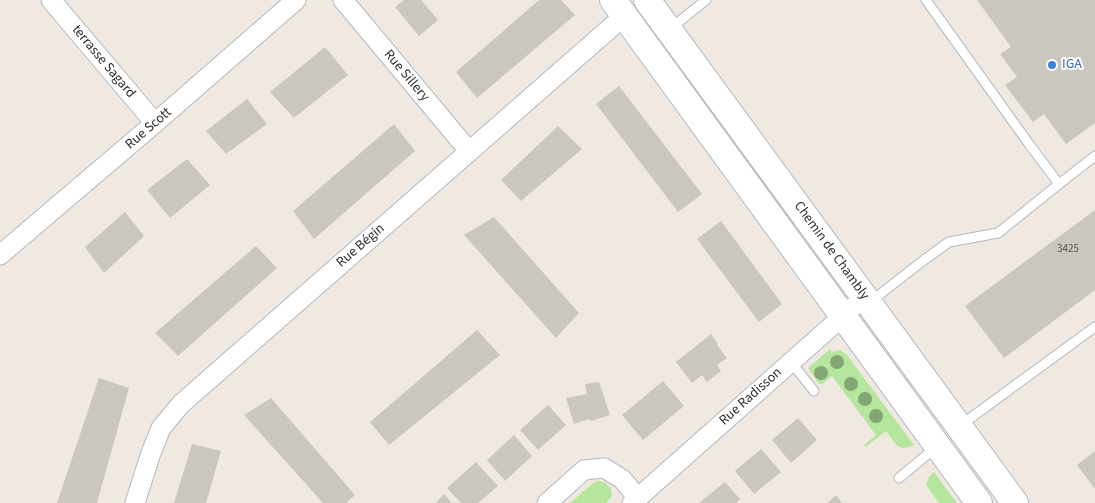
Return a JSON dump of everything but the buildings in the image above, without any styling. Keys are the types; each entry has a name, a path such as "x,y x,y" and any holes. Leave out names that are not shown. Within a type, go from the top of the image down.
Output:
{"main road":[{"name":"Chemin de Chambly","path":"647,0 1015,503"},
{"name":"Chemin de Chambly","path":"618,8 979,503"}],"street":[{"name":"terrasse Sagard","path":"51,0 156,123"},
{"name":"Rue Scott","path":"0,255 156,123 296,0"},
{"name":"Rue Sillery","path":"343,0 470,151"},
{"name":"Rue Bégin","path":"135,503 161,428 181,404 470,151 618,8"},
{"name":"Rue Radisson","path":"547,503 584,470 604,468 622,479 635,500 843,316 867,300"}],"lane":[{"path":"669,29 706,0"},
{"path":"926,0 1059,184"},
{"path":"867,300 949,242 998,233 1095,156"},
{"path":"959,427 1095,327"},
{"path":"791,362 814,391"},
{"path":"899,478 938,446"}],"green space":[{"path":"830,349 832,352 840,350 846,354 914,445 904,448 900,447 886,431 866,447 864,445 876,435 832,376 822,384 819,384 808,368"},
{"path":"934,472 957,503 939,503 926,485 929,477"},
{"path":"597,481 605,482 611,489 612,496 606,503 570,503 593,483"}],"place":[{"name":"IGA","path":"1052,65"}]}
